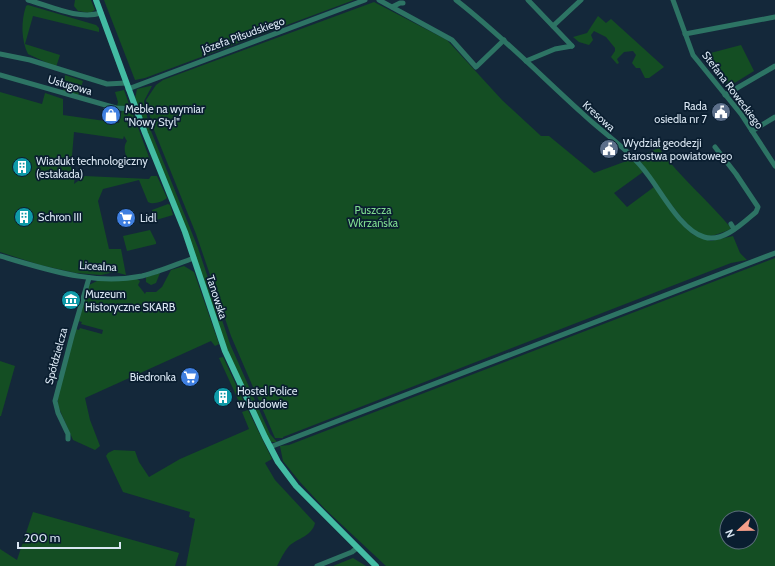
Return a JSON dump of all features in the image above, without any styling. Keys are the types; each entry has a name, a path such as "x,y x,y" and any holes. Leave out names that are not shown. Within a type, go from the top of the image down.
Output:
{"main road":[{"name":"Tanowska","path":"96,0 127,86 194,258 225,351 270,447 284,470 301,491 376,566"}],"street":[{"path":"28,0 72,12 92,15 101,13"},
{"name":"Józefa Piłsudskiego","path":"127,86 365,0"},
{"path":"379,0 452,40 476,67 504,40"},
{"name":"Kresowa","path":"456,0 504,40 605,134 634,157 684,223 694,233 704,238 712,238 734,229 756,212 758,207 736,174 715,147"},
{"path":"526,61 555,49 572,46 528,0"},
{"path":"553,26 581,0"},
{"name":"Stefana Roweckiego","path":"673,0 684,34 693,55 752,131 775,166"},
{"path":"392,7 403,3"},
{"path":"684,34 775,18 775,12"},
{"name":"Usługowa","path":"0,54 30,60 107,84 127,86"},
{"path":"725,95 775,66"},
{"name":"Usługowa","path":"0,75 116,108 127,110 136,109"},
{"path":"752,131 775,117"},
{"path":"731,224 734,229"},
{"path":"270,447 775,253"},
{"name":"Licealna","path":"0,256 62,273 89,278 141,276 194,258"},
{"name":"Spółdzielcza","path":"68,439 68,434 58,413 55,401 89,278"},
{"path":"317,566 352,552 357,548"}],"green space":[{"path":"75,0 91,0 95,10 90,13 78,11 74,6"},
{"path":"104,0 354,0 145,78 135,80"},
{"name":"Puszcza Wkrzańska","path":"374,2 447,40 502,100 541,136 549,136 594,173 632,159 643,172 614,193 627,207 654,187 692,234 711,241 733,236 740,253 747,260 731,263 283,438 275,438 231,336 196,234 152,125 146,100 156,85 163,80"},
{"path":"28,5 96,25 99,28 99,32 33,16 25,44 60,55 56,67 28,54 24,43 22,30 24,12 26,6"},
{"path":"598,16 606,23 611,19 664,67 649,78 645,78 640,68 636,68 632,63 636,55 633,51 624,52 617,59 619,63 617,64 611,57 615,51 615,48 606,37 594,31 591,35 593,40 589,45 579,42 573,37 587,33"},
{"path":"741,45 754,71 728,87 703,55"},
{"path":"65,75 83,81 78,96 63,91"},
{"path":"152,86 144,101 149,126 198,248 230,344 270,434 277,442 270,442 236,373 135,99 137,89"},
{"path":"124,90 130,107 117,106 118,102 115,92"},
{"path":"0,92 42,104 45,93 63,99 63,115 119,123 122,110 133,114 150,160 143,158 133,163 129,163 125,149 127,141 124,136 123,139 74,132 71,168 76,169 74,184 85,176 149,179 151,176 157,176 167,198 160,202 148,202 139,180 103,189 98,201 109,249 121,249 126,275 115,272 101,275 76,273 40,265 0,252"},
{"path":"659,148 685,179 731,228 729,230 714,235 705,236 697,232 679,214 637,157"},
{"path":"168,204 170,205 173,215 146,223 147,216 153,215 152,210"},
{"path":"150,230 156,244 127,251 123,236"},
{"path":"775,258 775,566 386,566 325,509 300,482 283,461 280,446 289,445"},
{"path":"184,266 194,272 219,344 215,346 211,341 85,398 90,420 100,446 95,450 73,440 58,406 58,394 76,329 79,330 80,328 102,334 103,330 81,324 82,322 78,321 89,285 99,280 137,279 140,281 138,285 145,294 146,292 156,292 162,287 171,270"},
{"path":"160,273 156,283 151,285 146,282 146,277"},
{"path":"223,357 244,402 241,406 219,358"},
{"path":"0,361 15,366 1,416 0,416"},
{"path":"248,410 272,459 265,463 275,480 315,523 308,534 289,546 277,566 186,566 195,519 189,517 190,512 123,492 106,456 114,450 135,451 139,462 149,477 180,459 249,429 242,412"},
{"path":"33,512 179,553 175,566 0,566 0,549 17,560"},
{"path":"353,558 366,566 333,566"}],"place":[{"name":"Rada osiedla nr 7","path":"721,112"},
{"name":"Meble na wymiar \"Nowy Styl\"","path":"111,115"},
{"name":"Wydział geodezji starostwa powiatowego","path":"609,149"},
{"name":"Wiadukt technologiczny (estakada)","path":"22,167"},
{"name":"Schron III","path":"24,217"},
{"name":"Lidl","path":"126,218"},
{"name":"Muzeum Historyczne SKARB","path":"71,300"},
{"name":"Biedronka","path":"190,377"},
{"name":"Hostel Police w budowie","path":"223,397"}]}
